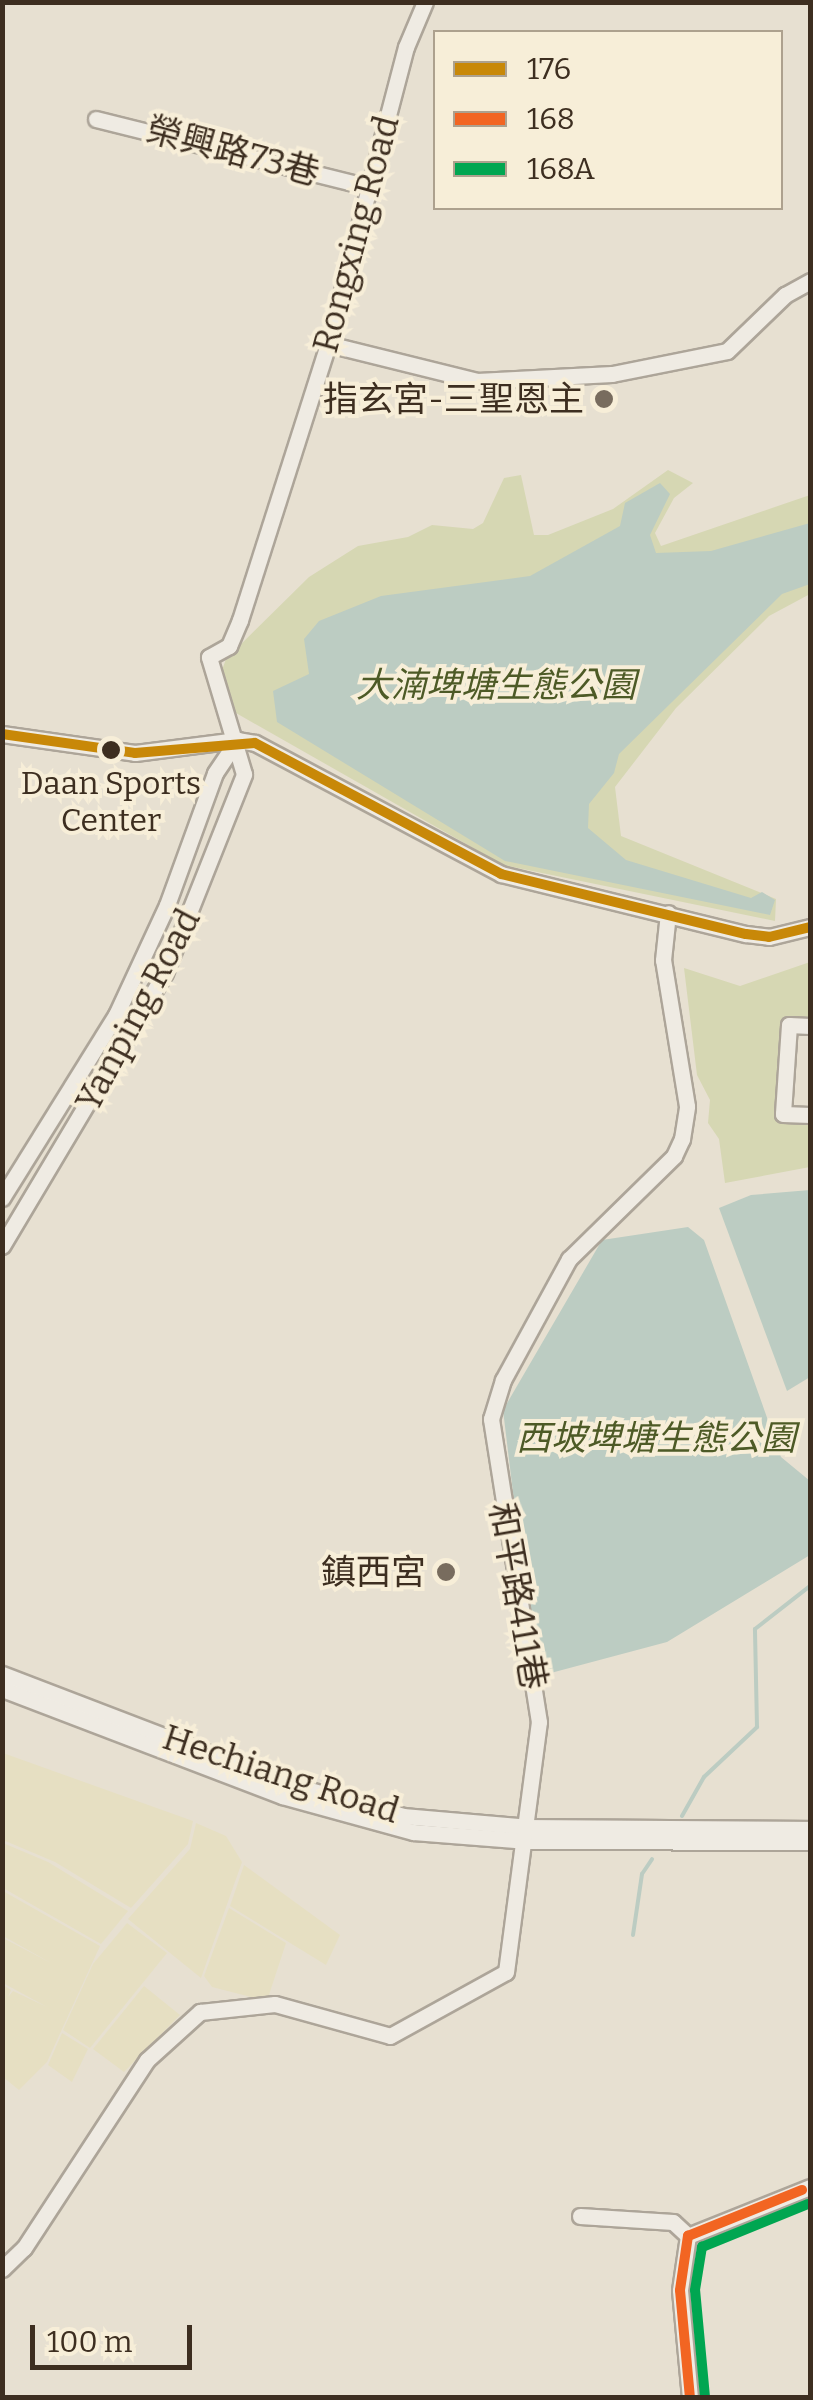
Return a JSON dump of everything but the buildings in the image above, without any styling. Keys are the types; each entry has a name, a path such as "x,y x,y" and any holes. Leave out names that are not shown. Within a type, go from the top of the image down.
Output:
{"street":[{"name":"Rongxing Road","path":"237,740 210,657 229,646 240,620 328,344 425,2"},
{"name":"榮興路73巷","path":"96,119 370,187"},
{"path":"328,344 477,381 612,374 727,351 785,294 810,281"},
{"path":"2,734 135,753 237,740 500,874 769,937 810,927"},
{"name":"Yanping Road","path":"2,1198 116,1015 167,905 215,773 237,740"},
{"name":"Yanping Road","path":"2,1246 165,973 244,774 237,740"},
{"name":"和平路411巷","path":"2,2269 24,2248 147,2060 200,2012 275,2004 390,2036 506,1972 529,1834 540,1722 509,1560 492,1419 503,1380 569,1259 674,1156 682,1139 687,1106 663,960 668,913"},
{"path":"810,1026 788,1025 783,1114 810,1114"},
{"name":"Hechiang Road","path":"2,1674 361,1806 529,1834 810,1842"},
{"name":"Hechiang Road","path":"2,1688 202,1767 362,1820 445,1836 810,1829"},
{"path":"688,2236 810,2186"},
{"path":"580,2216 673,2222 688,2236"},
{"path":"688,2236 680,2290 690,2398"}],"shaded area":[{"name":"大湳埤塘生態公園","path":"660,483 670,494 650,535 656,553 711,551 810,523 810,584 782,594 619,754 614,773 589,804 588,828 626,860 751,898 762,892 775,900 770,915 505,861 277,722 273,691 309,674 304,639 319,621 381,596 530,576 620,526 625,503"},
{"path":"810,1190 810,1377 787,1391 719,1208 751,1195"},
{"name":"西坡埤塘生態公園","path":"688,1227 704,1240 781,1457 810,1481 810,1555 667,1642 547,1674 524,1583 503,1410 602,1240"},
{"path":"3,1753 193,1821 188,1844 131,1908 55,1862 3,1840"},
{"path":"196,1823 226,1836 242,1862 201,1978 128,1919 190,1849"},
{"path":"3,1843 48,1862 128,1911 101,1944 3,1888"},
{"path":"244,1865 340,1935 326,1965 230,1906"},
{"path":"3,1891 100,1946 47,2062 19,2090 3,2077 3,1985 11,1990 8,1997 13,1991 47,2007 3,1983 3,1938 51,1963 3,1936"},
{"path":"229,1908 286,1943 267,2001 212,1987 204,1976"},
{"path":"127,1923 167,1953 90,2048 63,2030 93,1964"},
{"path":"144,1986 180,2015 124,2072 93,2049"},
{"path":"62,2033 88,2049 72,2082 48,2065"}],"green space":[{"name":"大湳埤塘生態公園","path":"668,470 693,483 674,498 655,533 661,546 810,495 810,594 769,616 676,708 615,787 621,836 776,899 775,921 503,865 236,713 221,673 226,659 309,577 358,546 408,537 432,525 473,529 483,523 504,478 521,475 534,535 548,535 613,509"},
{"path":"810,962 810,1020 785,1022 780,1036 776,1114 810,1121 810,1167 725,1183 719,1139 708,1123 710,1100 697,1075 684,968 740,986"}],"waterway":[{"path":"682,1816 704,1777 757,1727 755,1629 810,1586"},
{"path":"633,1935 642,1874 652,1859"}],"transit line":[{"name":"176","path":"2,734 135,753 255,743 501,874 746,934 769,937 810,927"},
{"name":"168","path":"690,2398 680,2290 688,2236 802,2190"},
{"name":"168A","path":"705,2397 695,2290 702,2247 808,2204"}],"place":[{"name":"指玄宮-三聖恩主","path":"604,399"},
{"name":"Daan Sports Center","path":"111,750"},
{"name":"鎮西宮","path":"446,1572"}]}
